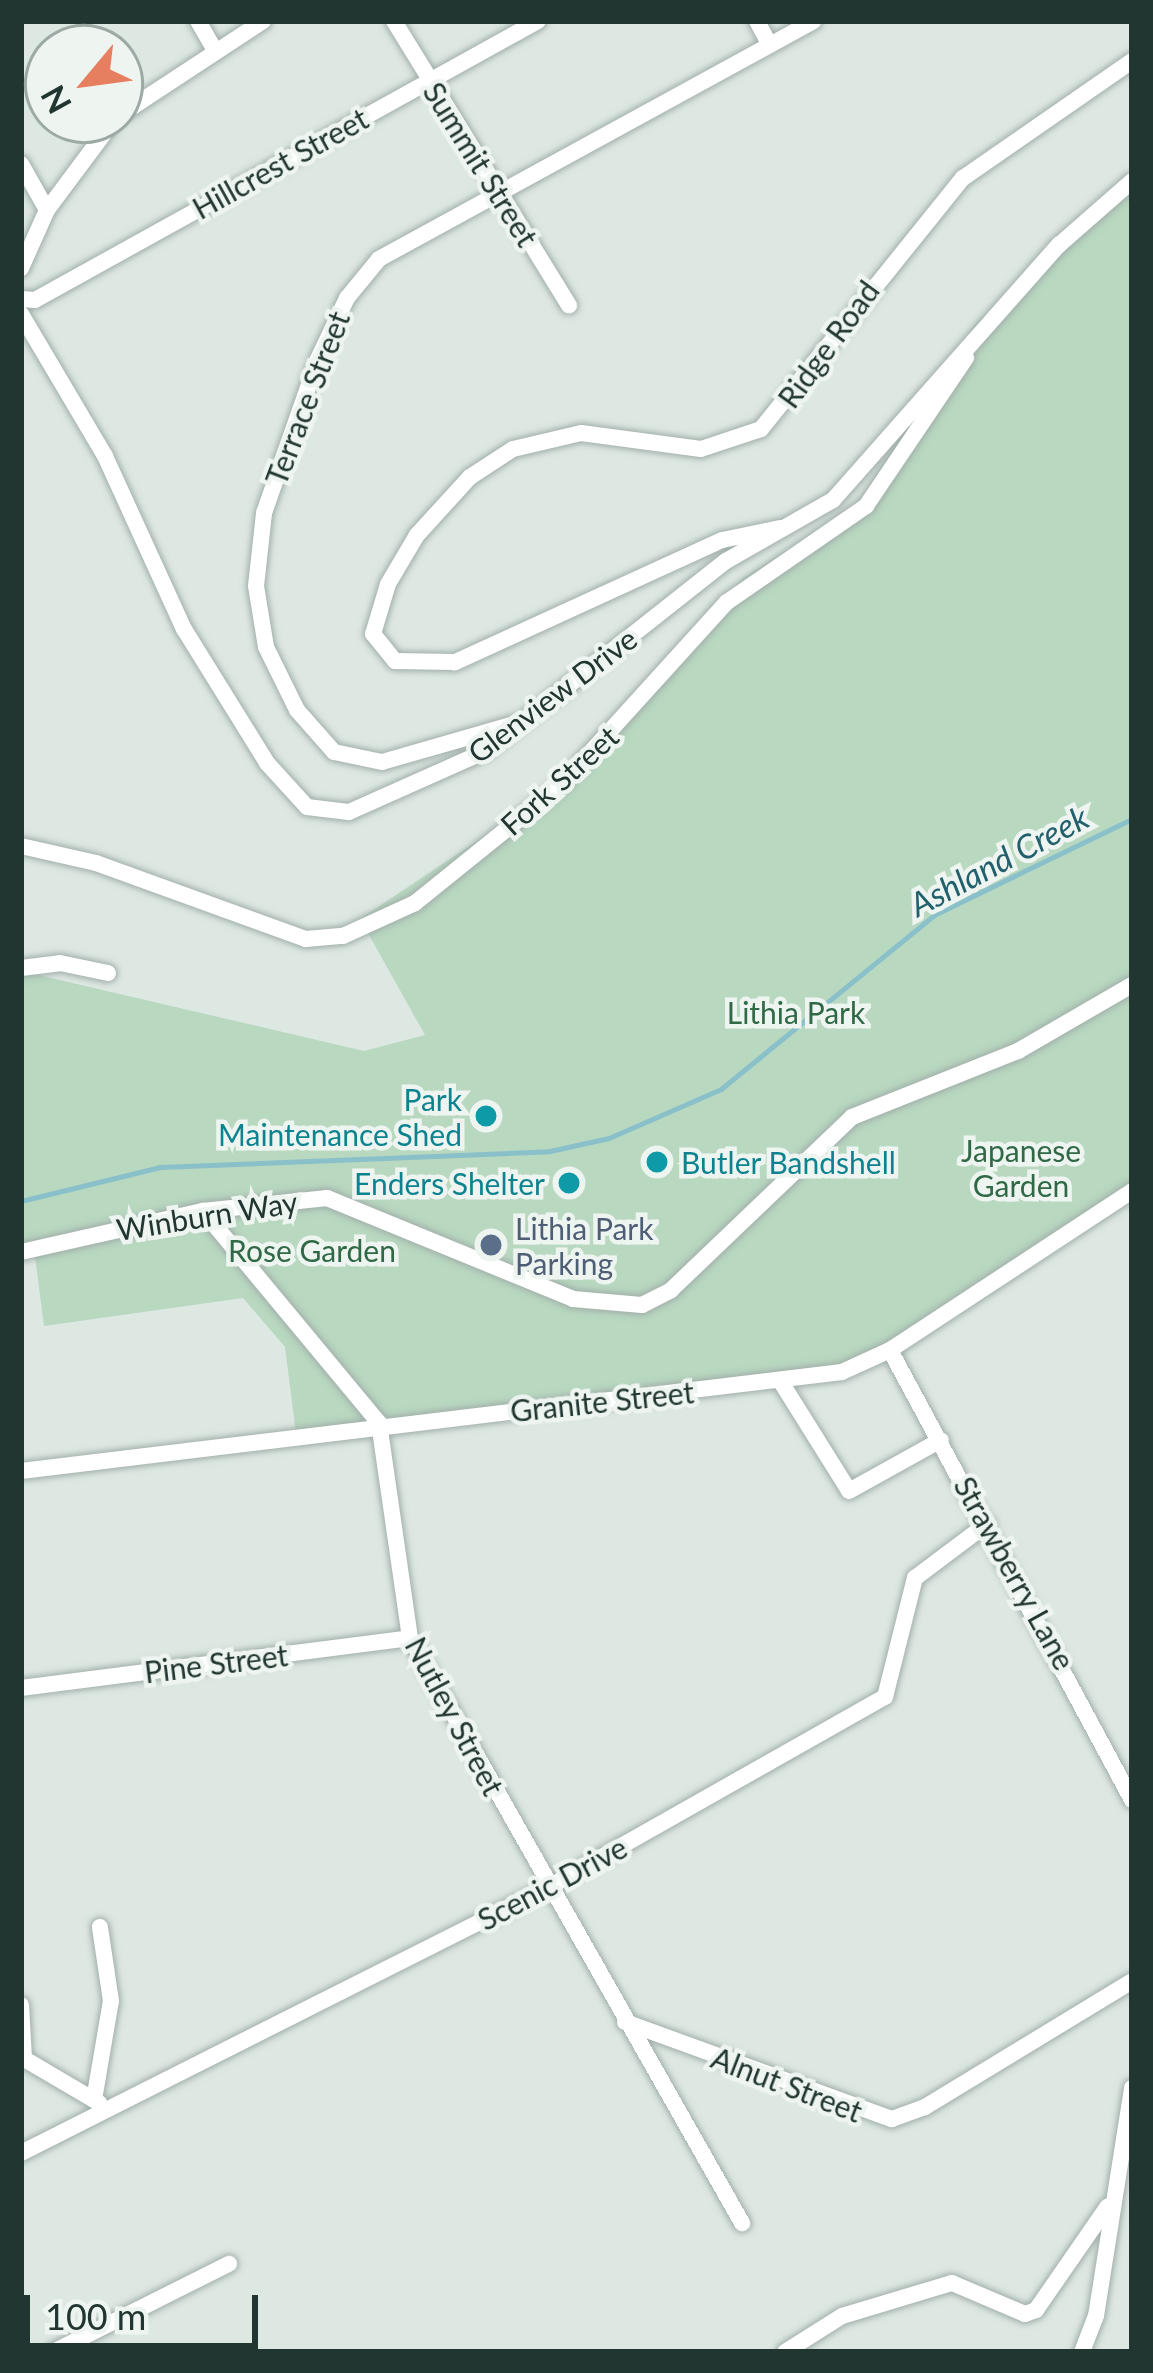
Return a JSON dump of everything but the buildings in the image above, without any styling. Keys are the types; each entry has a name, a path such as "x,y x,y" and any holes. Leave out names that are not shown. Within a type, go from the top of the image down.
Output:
{"street":[{"path":"198,21 214,49"},
{"path":"144,98 263,21"},
{"name":"Summit Street","path":"394,21 569,305"},
{"name":"Hillcrest Street","path":"21,298 34,300 538,21"},
{"path":"757,21 770,45"},
{"name":"Terrace Street","path":"524,722 382,762 348,758 322,742 297,710 266,647 256,605 260,539 281,454 347,298 379,260 813,21"},
{"name":"Ridge Road","path":"792,526 722,540 455,662 395,661 374,634 388,584 417,535 470,477 512,449 581,433 701,449 761,429 963,178 1132,62"},
{"path":"21,268 47,210 97,144"},
{"path":"21,164 47,210"},
{"name":"Glenview Drive","path":"21,314 105,456 184,629 287,792 326,813 375,805 484,752 698,581 792,526 847,487 933,380 973,347 1058,245 1132,181"},
{"name":"Fork Street","path":"21,846 96,863 306,939 343,935 416,903 560,786 728,602 866,506 973,347"},
{"path":"21,968 60,963 108,973"},
{"name":"Winburn Way","path":"21,1252 203,1211 313,1197 342,1201 573,1299 642,1305 671,1291 852,1117 1018,1051 1132,985"},
{"name":"Granite Street","path":"21,1471 379,1423 781,1382 858,1368 1132,1191"},
{"path":"203,1211 379,1423"},
{"name":"Strawberry Lane","path":"890,1350 1132,1799"},
{"path":"781,1382 849,1491 941,1439"},
{"name":"Nutley Street","path":"379,1423 410,1638 742,2223"},
{"name":"Scenic Drive","path":"21,2153 99,2103 548,1888 885,1697 915,1578 987,1524"},
{"name":"Pine Street","path":"21,1688 410,1638"},
{"path":"21,2006 22,2058 99,2103 111,2000 100,1927"},
{"name":"Alnut Street","path":"625,2022 892,2119 925,2107 1132,1981"},
{"path":"1082,2352 1096,2316 1108,2206 1132,2087"},
{"path":"785,2352 842,2316 952,2283 968,2283 1024,2314 1036,2310 1108,2206"},
{"path":"53,2352 229,2264"}],"green space":[{"name":"Lithia Park","path":"1132,181 1132,1191 874,1360 296,1434 285,1347 243,1298 44,1326 34,1249 21,1252 21,971 364,1051 425,1035 360,919 498,827 610,726 743,578 855,507 976,323"}],"waterway":[{"name":"Ashland Creek","path":"21,1201 160,1167 550,1151 609,1138 721,1089 934,915 1132,819"}],"place":[{"name":"Park Maintenance Shed","path":"486,1116"},
{"name":"Butler Bandshell","path":"657,1162"},
{"name":"Enders Shelter","path":"569,1183"},
{"name":"Lithia Park Parking","path":"491,1245"}],"park label":[{"name":"Japanese Garden","path":"1021,1167"},
{"name":"Rose Garden","path":"312,1250"}]}
